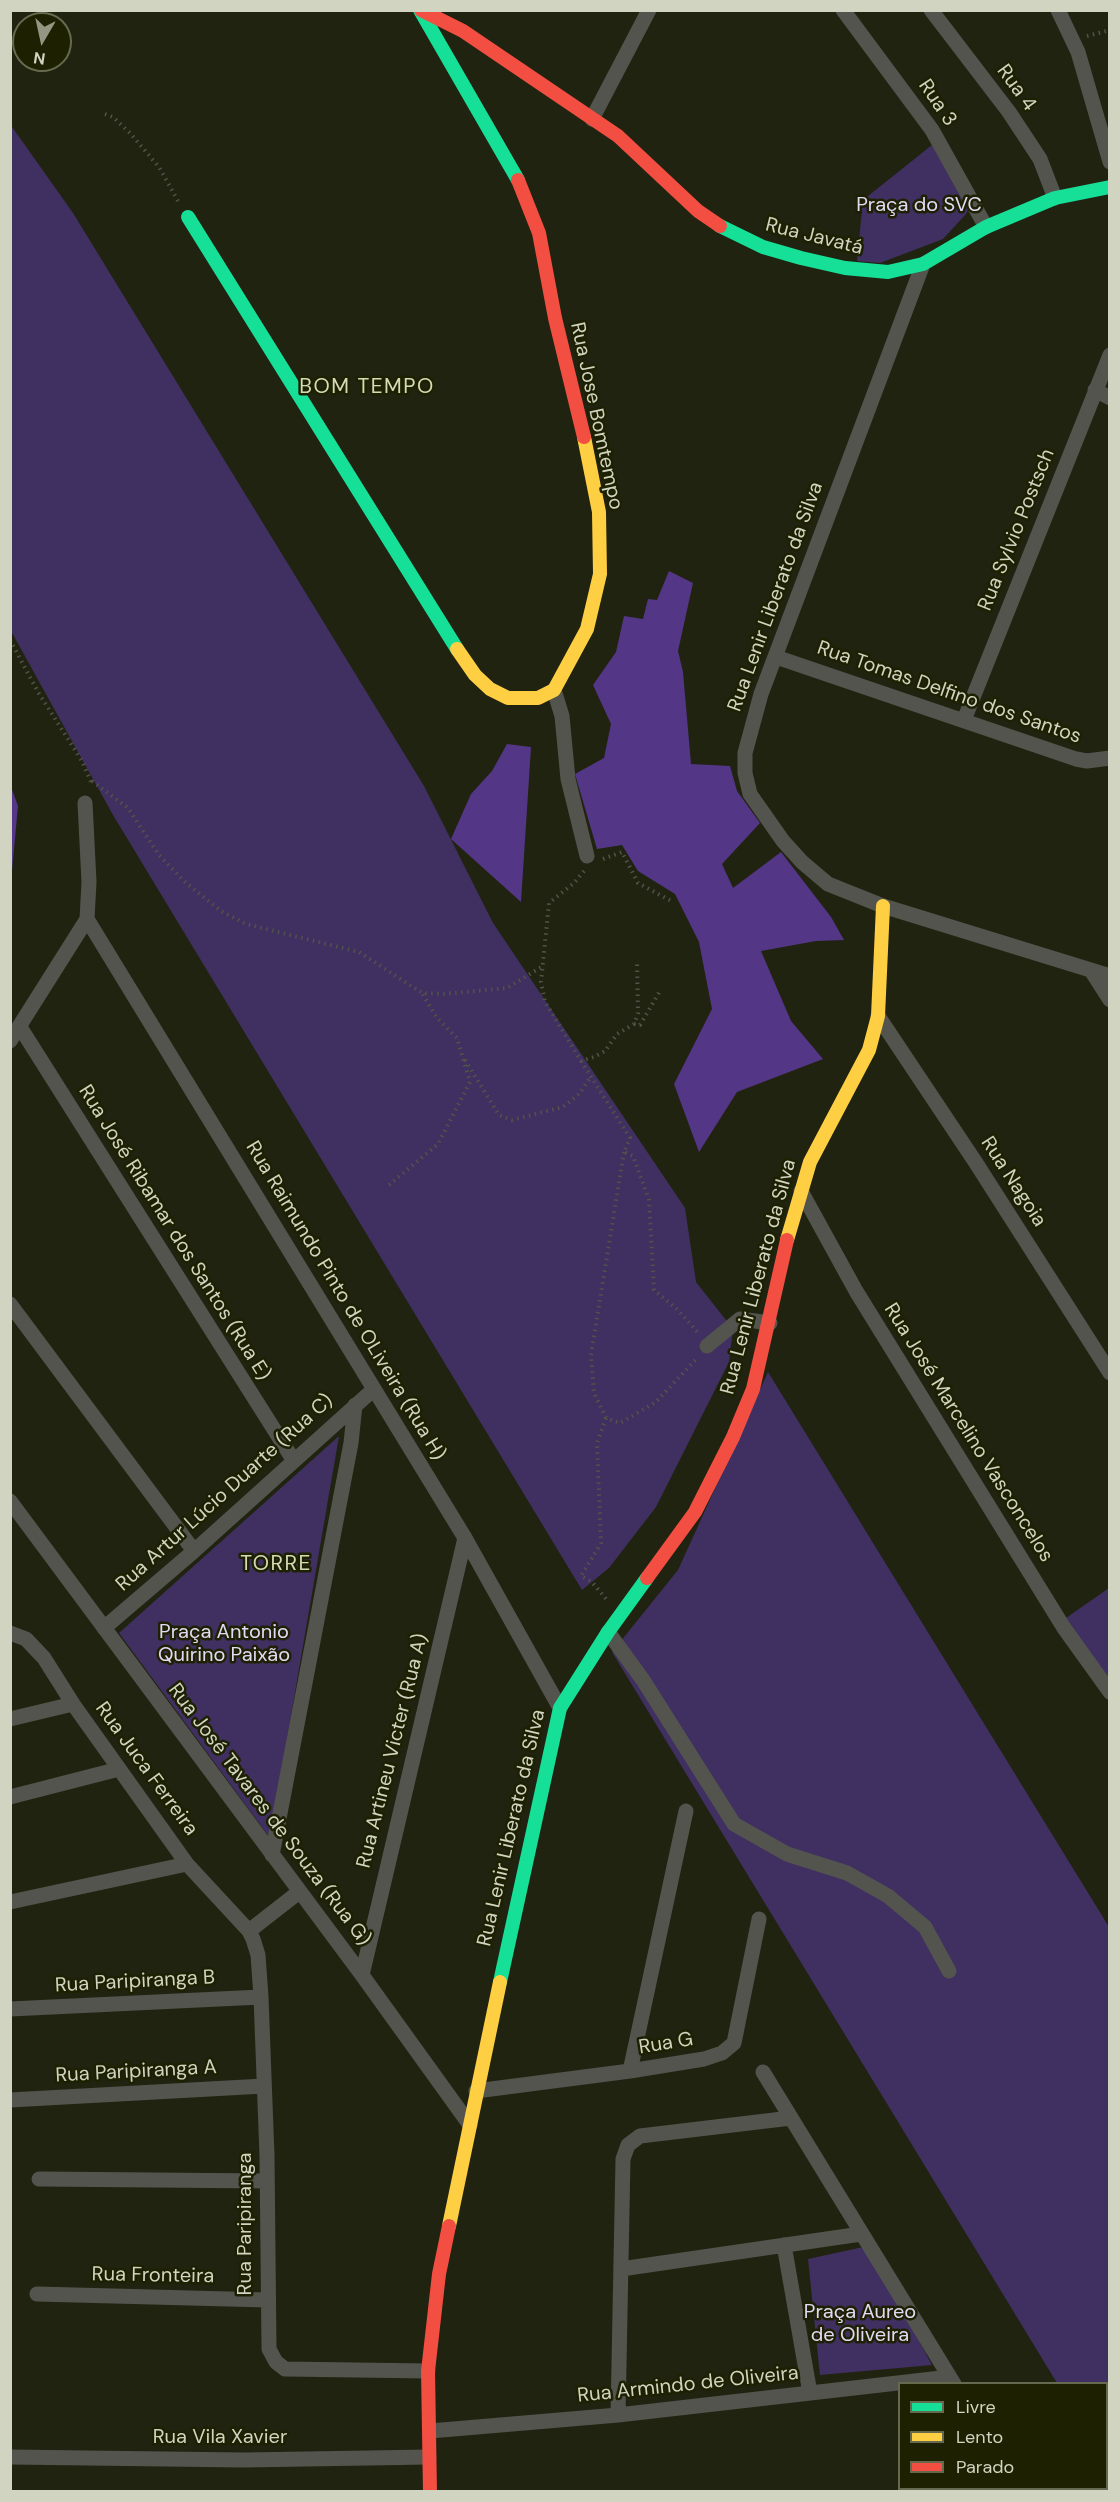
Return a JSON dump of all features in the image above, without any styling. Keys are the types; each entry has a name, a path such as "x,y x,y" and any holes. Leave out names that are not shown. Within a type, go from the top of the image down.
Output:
{"street":[{"name":"Rua Javatá","path":"421,10 463,31 592,119 643,157 698,211 728,231 763,247 845,268 888,272 923,264 986,227 1055,198 1110,187"},
{"name":"Rua Jose Bomtempo","path":"421,10 520,184 539,233 555,318 589,458 599,512 600,574 587,629 554,690"},
{"path":"592,119 650,10"},
{"name":"Rua 3","path":"843,10 932,130 986,227"},
{"name":"Rua 4","path":"931,10 1009,112 1040,159 1055,198"},
{"path":"1058,10 1078,52 1110,162"},
{"path":"188,217 448,636 475,675 490,689 508,698 522,700 538,698 554,690 562,716 568,778 588,860"},
{"name":"Rua Lenir Liberato da Silva","path":"430,2492 428,2371 440,2274 476,2091 560,1708 608,1632 695,1512 719,1465 753,1389 770,1323 784,1250 801,1191 822,1136 855,1081 869,1050 878,1016 883,906 828,884 802,862 783,841 750,794 745,773 746,753 760,694 776,657 923,264"},
{"name":"Rua Sylvio Postsch","path":"964,720 1110,355"},
{"path":"1095,390 1110,398"},
{"name":"Rua Tomas Delfino dos Santos","path":"776,657 1076,759 1087,761 1110,758"},
{"path":"10,1041 87,919 89,882 85,803"},
{"path":"883,906 1110,976"},
{"name":"Rua Raimundo Pinto de OLiveira (Rua H)","path":"87,919 465,1538 560,1708"},
{"path":"1092,972 1110,1000"},
{"name":"Rua Nagoia","path":"878,1016 976,1163 1110,1373"},
{"name":"Rua José Ribamar dos Santos (Rua E)","path":"20,1027 294,1461"},
{"name":"Rua José Marcelino Vasconcelos","path":"801,1191 855,1291 1064,1628 1110,1692"},
{"path":"10,1304 194,1551"},
{"path":"709,1344 740,1319 770,1323"},
{"name":"Rua Artur Lúcio Duarte (Rua C)","path":"104,1628 194,1551 374,1389"},
{"path":"272,1855 351,1443 356,1405"},
{"name":"Rua José Tavares de Souza (Rua G)","path":"10,1501 362,1975 470,2125"},
{"name":"Rua Artineu Victer (Rua A)","path":"362,1975 465,1538"},
{"path":"608,1632 643,1680 734,1824 787,1854 847,1873 888,1896 925,1927 949,1971"},
{"name":"Rua Juca Ferreira","path":"10,1633 26,1639 44,1658 73,1704 187,1864 249,1930"},
{"path":"10,1719 73,1704"},
{"path":"10,1797 119,1769"},
{"path":"630,2071 686,1811"},
{"path":"10,1902 187,1864"},
{"path":"249,1930 299,1892"},
{"name":"Rua G","path":"476,2091 630,2071 704,2059 722,2053 734,2043 759,1919"},
{"name":"Rua Paripiranga","path":"249,1930 258,1955 261,1997 267,2181 269,2349 276,2362 285,2369 428,2371"},
{"name":"Rua Paripiranga B","path":"10,2009 261,1997"},
{"path":"763,2072 952,2380"},
{"name":"Rua Paripiranga A","path":"10,2100 264,2086"},
{"path":"618,2415 623,2159 628,2145 640,2136 791,2118"},
{"path":"39,2179 267,2181"},
{"path":"621,2269 861,2235"},
{"path":"784,2245 810,2393"},
{"name":"Rua Fronteira","path":"37,2294 267,2300"},
{"name":"Rua Armindo de Oliveira","path":"930,2382 952,2380"},
{"name":"Rua Armindo de Oliveira","path":"430,2431 618,2415 898,2385"},
{"name":"Rua Vila Xavier","path":"10,2457 244,2460 429,2457"}],"path":[{"path":"105,114 113,117 130,133 159,167 188,217"},
{"path":"10,640 38,692 82,761 92,781 128,808 159,855 186,883 221,911 246,924 359,952 422,993 437,1017 457,1038 470,1082 438,1144 389,1185"},
{"path":"85,803 92,781"},
{"path":"624,1152 633,1156 649,1200 654,1290 678,1310 693,1330 709,1344 656,1402 620,1423 606,1418 594,1393 591,1354 624,1152 630,1138 590,1078 545,1002 541,982 549,903 574,883 588,860 622,852 638,883 673,902"},
{"path":"581,1061 605,1051 617,1034 634,1024 638,1013 637,960"},
{"path":"422,993 444,994 507,988 543,966"},
{"path":"634,1024 640,1025 660,991"},
{"path":"462,1054 500,1115 512,1120 564,1107 579,1094 590,1078"},
{"path":"606,1418 597,1443 601,1490 601,1543 581,1576 592,1582 621,1614"}],"green space":[{"path":"10,124 73,213 424,786 493,923 685,1208 696,1282 733,1329 729,1362 656,1507 609,1568 582,1590 113,815 11,631"},
{"name":"Praça do SVC","path":"932,145 969,208 966,214 943,239 880,263 857,261 863,200"},
{"path":"768,1372 1109,1927 1109,2470 1108,2382 1056,2382 612,1652 678,1570"},
{"name":"Praça Antonio Quirino Paixão","path":"339,1436 270,1838 119,1633"},
{"path":"1109,1588 1109,1684 1066,1618"},
{"name":"Praça Aureo de Oliveira","path":"868,2246 932,2365 820,2375 808,2259"}],"shaded area":[{"path":"669,571 693,583 678,651 683,672 691,764 730,766 737,791 760,823 722,864 733,888 781,852 831,917 844,940 816,941 761,951 791,1021 823,1059 737,1092 699,1152 674,1084 712,1009 699,942 675,894 638,871 622,845 597,849 575,774 604,758 611,724 593,685 616,652 624,616 643,619 648,599 657,600"},
{"path":"507,744 531,747 521,902 451,839 471,794 492,771"},
{"path":"10,784 18,806 11,881 10,881"}],"traffic: fast":[{"path":"420,10 518,180"},
{"path":"720,226 763,247 801,258 845,268 888,272 923,264 986,227 1055,198 1110,187"},
{"path":"188,217 457,649"},
{"path":"500,1982 560,1708 608,1632 647,1578"}],"traffic: slow":[{"path":"457,649 475,675 490,689 508,698 538,698 554,690 587,629 600,574 599,512 584,437"},
{"path":"787,1240 810,1162 869,1050 878,1016 883,906"},
{"path":"449,2226 500,1982"}],"traffic: jam":[{"path":"421,10 463,31 618,136 698,211 720,226"},
{"path":"518,180 539,233 555,318 584,437"},
{"path":"647,1578 695,1512 733,1437 753,1389 787,1240"},
{"path":"430,2492 428,2371 439,2274 449,2226"}],"district":[{"name":"BOM TEMPO","path":"367,387"},
{"name":"TORRE","path":"276,1564"}]}
